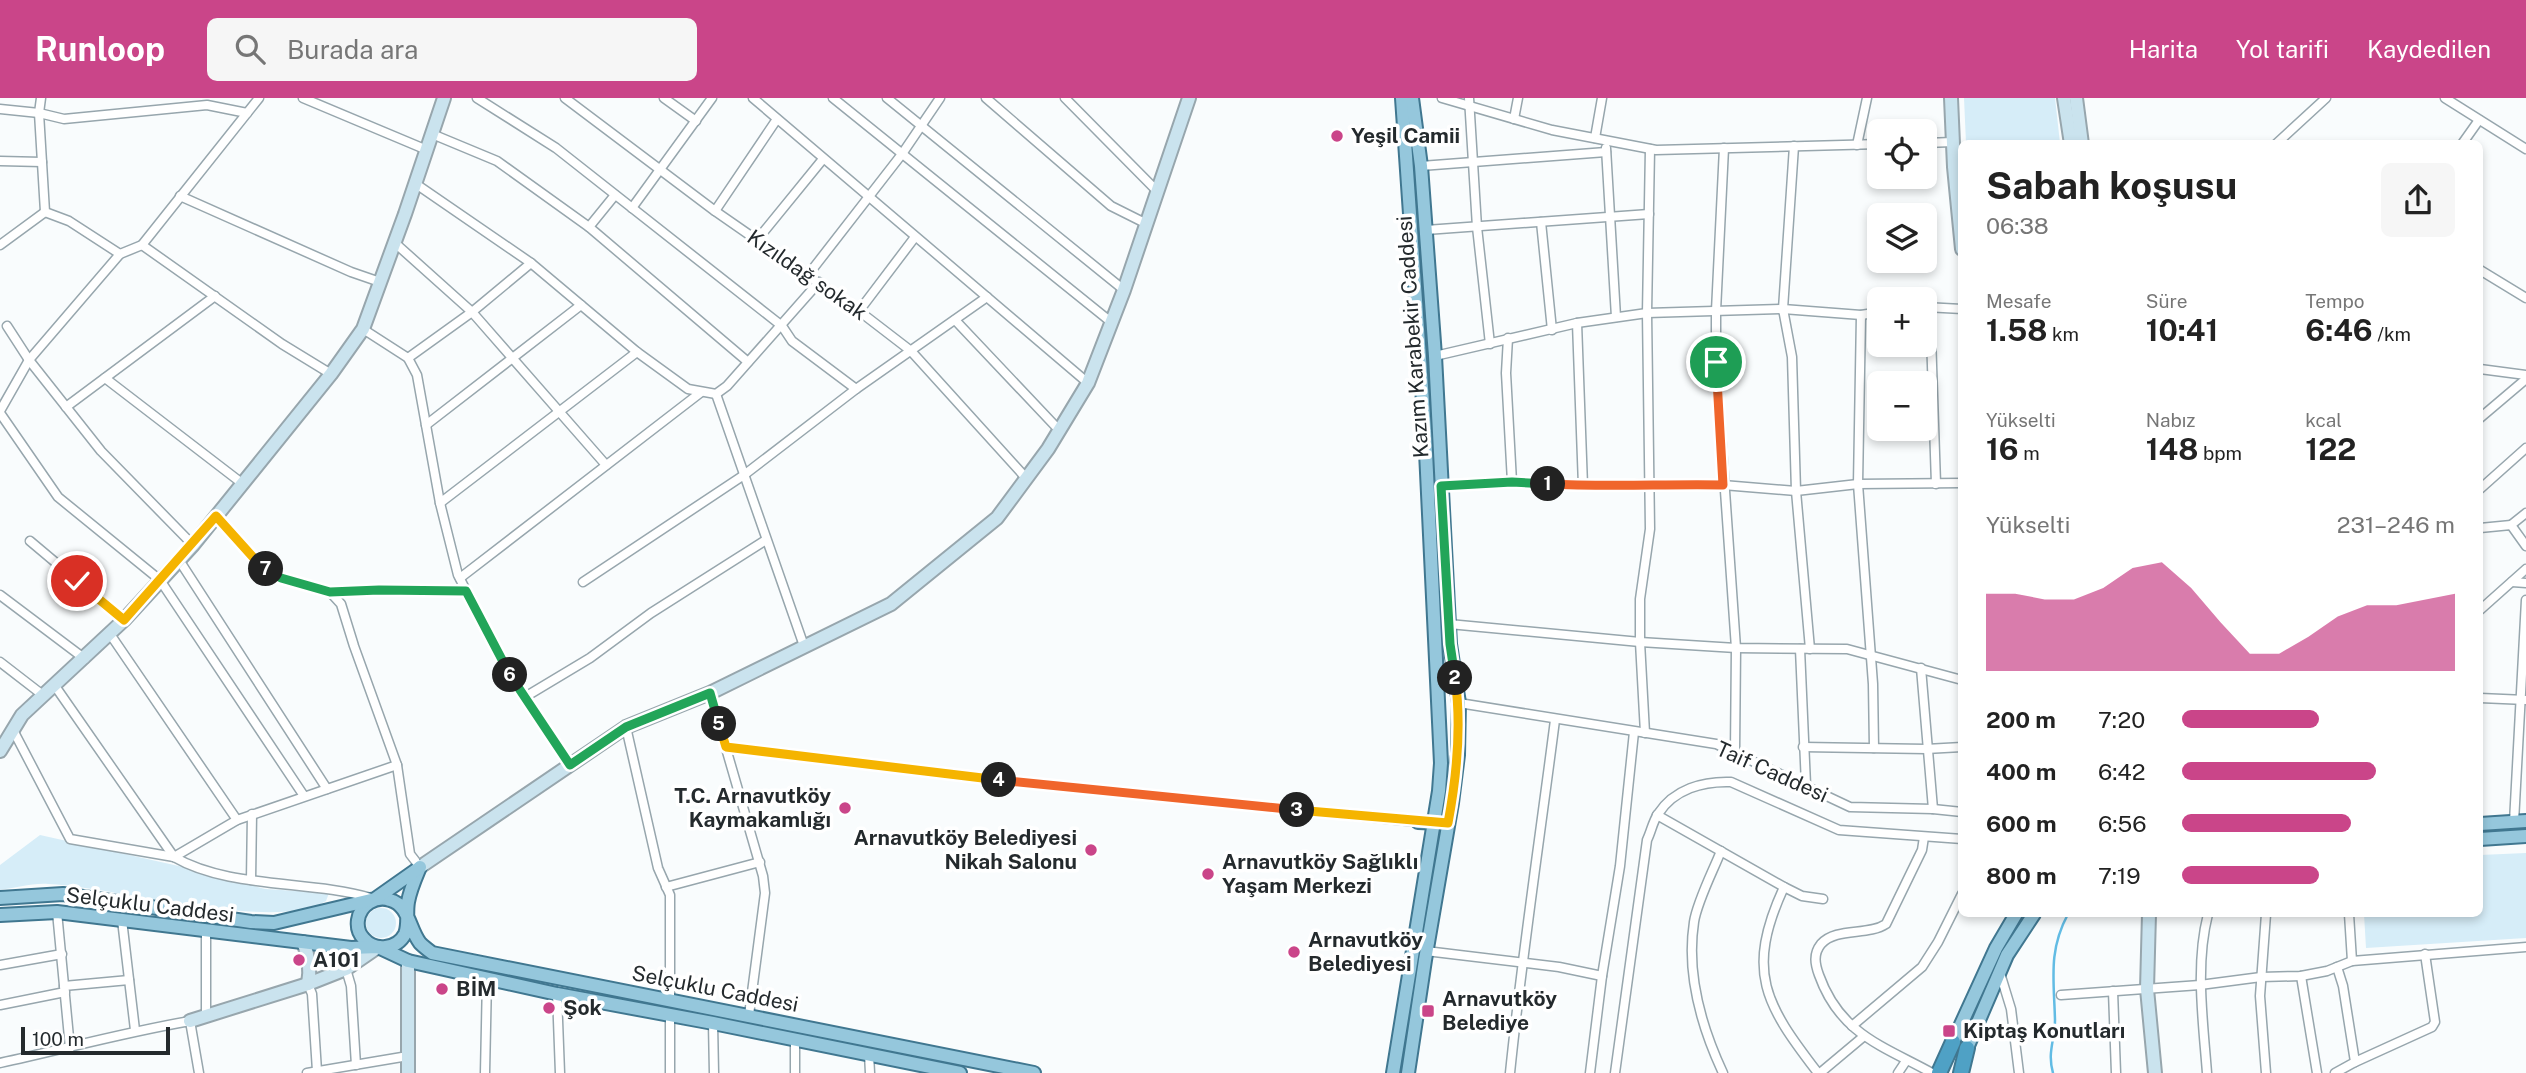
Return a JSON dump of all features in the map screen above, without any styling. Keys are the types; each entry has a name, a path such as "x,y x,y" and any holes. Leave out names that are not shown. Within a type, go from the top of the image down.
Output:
{"highway":[{"path":"1943,1069 1960,1045"},
{"path":"1960,1045 1961,1073"}],"main road":[{"name":"Kazım Karabekir Caddesi","path":"1393,1073 1439,791 1441,737 1425,431 1402,98"},
{"name":"Kazım Karabekir Caddesi","path":"1408,1073 1458,755 1459,703 1449,624 1435,356 1421,166 1412,98"},
{"path":"1418,822 1433,830 1448,823"},
{"path":"2483,824 2520,822"},
{"path":"2483,839 2526,836"},
{"path":"375,900 420,867"},
{"path":"378,947 393,946 400,941 407,926 411,889 420,867"},
{"name":"Selçuklu Caddesi","path":"0,898 63,894 251,922 274,923 390,899 397,903 407,917 419,943 432,953 1034,1073"},
{"name":"Selçuklu Caddesi","path":"375,900 363,908 358,921 362,937 368,943 408,961 557,995 713,1023 960,1073"},
{"name":"Selçuklu Caddesi","path":"0,915 57,912 351,948 378,947"},
{"path":"1960,1045 1996,948 2014,917"},
{"path":"1960,1045 2007,955 2032,917"},
{"path":"869,1040 869,1054"}],"street":[{"path":"41,98 39,113 45,212"},
{"path":"259,98 142,245 120,254 29,360 0,412 58,496 160,580 304,796"},
{"path":"303,98 427,150"},
{"path":"2,745 22,715 124,620 193,544 331,374 363,329 444,98"},
{"path":"477,98 556,148 782,326 792,341 856,389"},
{"name":"Kızıldağ sokak","path":"565,98 715,211 819,282 911,351 1026,478"},
{"path":"664,98 696,121"},
{"path":"632,208 712,98"},
{"path":"753,98 1088,383"},
{"path":"833,98 1111,322"},
{"path":"887,98 1124,290"},
{"path":"808,275 902,154 940,98"},
{"path":"986,98 1111,206 1147,224"},
{"path":"1065,98 1157,191"},
{"path":"330,592 341,604 397,765 410,854 420,867 626,727 710,693 891,604 997,518 1059,430 1088,383 1124,290 1189,98"},
{"path":"1442,98 1468,102 1552,130 1650,149 1867,145"},
{"path":"1514,119 1518,98"},
{"path":"1595,138 1602,98"},
{"path":"1857,145 1867,98"},
{"path":"1951,98 1958,201"},
{"path":"2064,98 2070,140"},
{"path":"2076,98 2081,140"},
{"path":"2280,140 2326,98"},
{"path":"2445,98 2526,149"},
{"path":"1468,102 1477,227 1490,344"},
{"path":"0,109 64,119 207,105 247,113"},
{"path":"715,211 777,119"},
{"path":"2465,140 2479,120"},
{"path":"432,134 497,161 589,227 748,362"},
{"path":"1605,140 1616,317"},
{"path":"1937,143 1953,142"},
{"path":"1794,146 1783,309 1792,357 1797,491 1810,649"},
{"path":"1724,148 1716,362 1736,648 1735,752"},
{"path":"1645,733 1640,600 1650,529 1651,484 1647,313 1650,149"},
{"path":"1421,166 1606,152"},
{"path":"757,240 823,159"},
{"path":"0,161 42,162"},
{"path":"416,184 531,263 637,352 688,389 700,393 716,394 782,326 819,282"},
{"path":"589,227 615,195"},
{"path":"180,197 351,272 380,282"},
{"path":"0,245 45,212"},
{"path":"45,212 69,220 120,254"},
{"path":"1426,230 1650,214"},
{"path":"1542,222 1552,330"},
{"path":"859,311 915,237"},
{"path":"395,243 472,312 606,465"},
{"path":"142,245 282,344 331,374"},
{"path":"408,358 472,312 531,263"},
{"path":"2483,272 2526,298"},
{"path":"66,407 215,296"},
{"path":"583,582 744,475 856,389 987,298"},
{"path":"426,425 581,305"},
{"path":"1937,308 1958,309"},
{"path":"1435,356 1577,323 1647,313 1783,309 1867,313"},
{"path":"1861,314 1858,484 1874,748"},
{"path":"955,320 1059,430"},
{"path":"1577,323 1583,486"},
{"path":"7,326 29,360 102,451 193,544"},
{"path":"363,329 408,358 417,375 440,503 460,578 508,672 570,765"},
{"path":"1508,338 1506,373 1512,482"},
{"path":"440,503 637,352"},
{"path":"1930,357 1936,484"},
{"path":"2483,370 2526,377"},
{"path":"2483,415 2526,377"},
{"path":"105,378 243,484"},
{"path":"460,578 700,393"},
{"path":"716,394 804,646"},
{"path":"2483,486 2526,448"},
{"path":"1441,486 1512,482 1583,486 1723,485 1797,491 1858,484 1958,483"},
{"path":"2483,528 2511,525 2526,513"},
{"path":"216,516 260,565 281,578 330,592 466,591"},
{"path":"2511,525 2526,546"},
{"path":"525,697 590,658 651,613 766,540"},
{"path":"30,541 124,620"},
{"path":"179,560 327,789"},
{"path":"2483,607 2526,569"},
{"path":"2512,582 2526,583"},
{"path":"0,595 85,659"},
{"path":"2520,822 2526,600"},
{"path":"1449,624 1640,642 1736,648 1847,649 1958,679"},
{"path":"110,634 237,820"},
{"path":"1800,649 1805,785"},
{"path":"0,662 44,696"},
{"path":"1921,668 1933,809"},
{"path":"55,686 174,857"},
{"path":"710,693 760,862 765,893 749,1015"},
{"path":"2483,698 2523,700"},
{"name":"Taif Caddesi","path":"1459,703 1716,744 1850,807 1958,812"},
{"path":"1510,1073 1521,963 1555,719"},
{"path":"626,727 658,869 670,895 670,999"},
{"path":"13,730 70,839 174,857 188,865 251,880 352,893 375,900"},
{"path":"1590,1073 1620,866 1634,732"},
{"path":"726,747 1013,782 1418,822"},
{"path":"1803,747 1958,747"},
{"path":"174,857 237,820 397,765"},
{"path":"1615,1073 1647,840 1657,815 1675,796 1713,781 1731,782 1839,830 1958,839"},
{"path":"251,880 252,814"},
{"path":"1657,815 1784,887 1802,896 1823,899"},
{"path":"1924,837 1922,849 1886,924 1832,937 1821,944 1817,951 1816,965 1822,984 1842,1016 1863,1037 1932,1073"},
{"path":"1721,851 1694,920 1693,985 1709,1042 1723,1073"},
{"path":"667,887 760,862"},
{"path":"1784,887 1769,920 1765,943 1766,989 1787,1032 1819,1073 1863,1037"},
{"path":"1852,1026 1922,967 1958,902"},
{"path":"57,912 70,1048"},
{"path":"2149,917 2147,989 2155,1073"},
{"path":"2207,917 2200,985 2207,1073"},
{"path":"2266,917 2260,996 2266,1073"},
{"path":"2349,917 2351,961"},
{"path":"122,920 135,1031"},
{"path":"206,931 206,1016"},
{"path":"303,942 311,973 308,984 312,994 317,1071"},
{"path":"0,1063 135,1031 190,1021 308,984 346,969 378,947"},
{"path":"2061,995 2200,985 2261,977 2301,976 2351,961 2526,947"},
{"path":"1426,951 1559,967 1602,976"},
{"path":"0,965 62,954"},
{"path":"2335,1073 2432,1027 2435,1022 2425,954"},
{"path":"408,961 408,1073"},
{"path":"2337,967 2343,986 2355,1062"},
{"path":"346,969 351,985 356,1065"},
{"path":"2000,972 2011,1009 2019,1073"},
{"path":"2301,976 2317,1073"},
{"path":"0,1005 64,989 128,979"},
{"path":"485,1073 487,979"},
{"path":"2113,991 2116,1073"},
{"path":"557,995 560,1073"},
{"path":"670,1016 670,1073"},
{"path":"190,1021 199,1073"},
{"path":"713,1023 714,1073"},
{"path":"794,1040 795,1073"},
{"path":"869,1054 870,1073"},
{"path":"307,1073 408,1056"},
{"path":"1898,1073 1906,1061"}],"shaded area":[{"path":"1964,98 2055,98 2060,140 1966,140"},
{"path":"40,835 192,869 265,889 329,893 326,901 302,910 270,912 192,905 48,884 0,890 0,865"},
{"path":"2526,853 2526,938 2366,948 2364,917 2483,917 2483,855"},
{"path":"381,908 392,912 396,923 392,934 381,938 370,934 366,923 370,912"}],"waterway":[{"path":"2053,1073 2051,1059 2055,1020 2055,953 2067,917"}],"place":[{"name":"Yeşil Camii","path":"1337,136"},
{"name":"T.C. Arnavutköy Kaymakamlığı","path":"845,808"},
{"name":"Arnavutköy Belediyesi Nikah Salonu","path":"1091,850"},
{"name":"Arnavutköy Sağlıklı Yaşam Merkezi","path":"1208,874"},
{"name":"Arnavutköy Belediyesi","path":"1294,952"},
{"name":"A101","path":"299,960"},
{"name":"BİM","path":"442,989"},
{"name":"Şok","path":"549,1008"},
{"name":"Arnavutköy Belediye","path":"1428,1011"},
{"name":"Kiptaş Konutları","path":"1949,1031"}],"route":[{"path":"77,581 124,620 216,516 260,565 281,578 330,592 466,591 508,672 570,765 626,727 710,693 726,747 1013,782 1448,823 1458,755 1459,703 1450,644 1441,486 1512,482 1583,486 1723,485 1716,362"}]}
